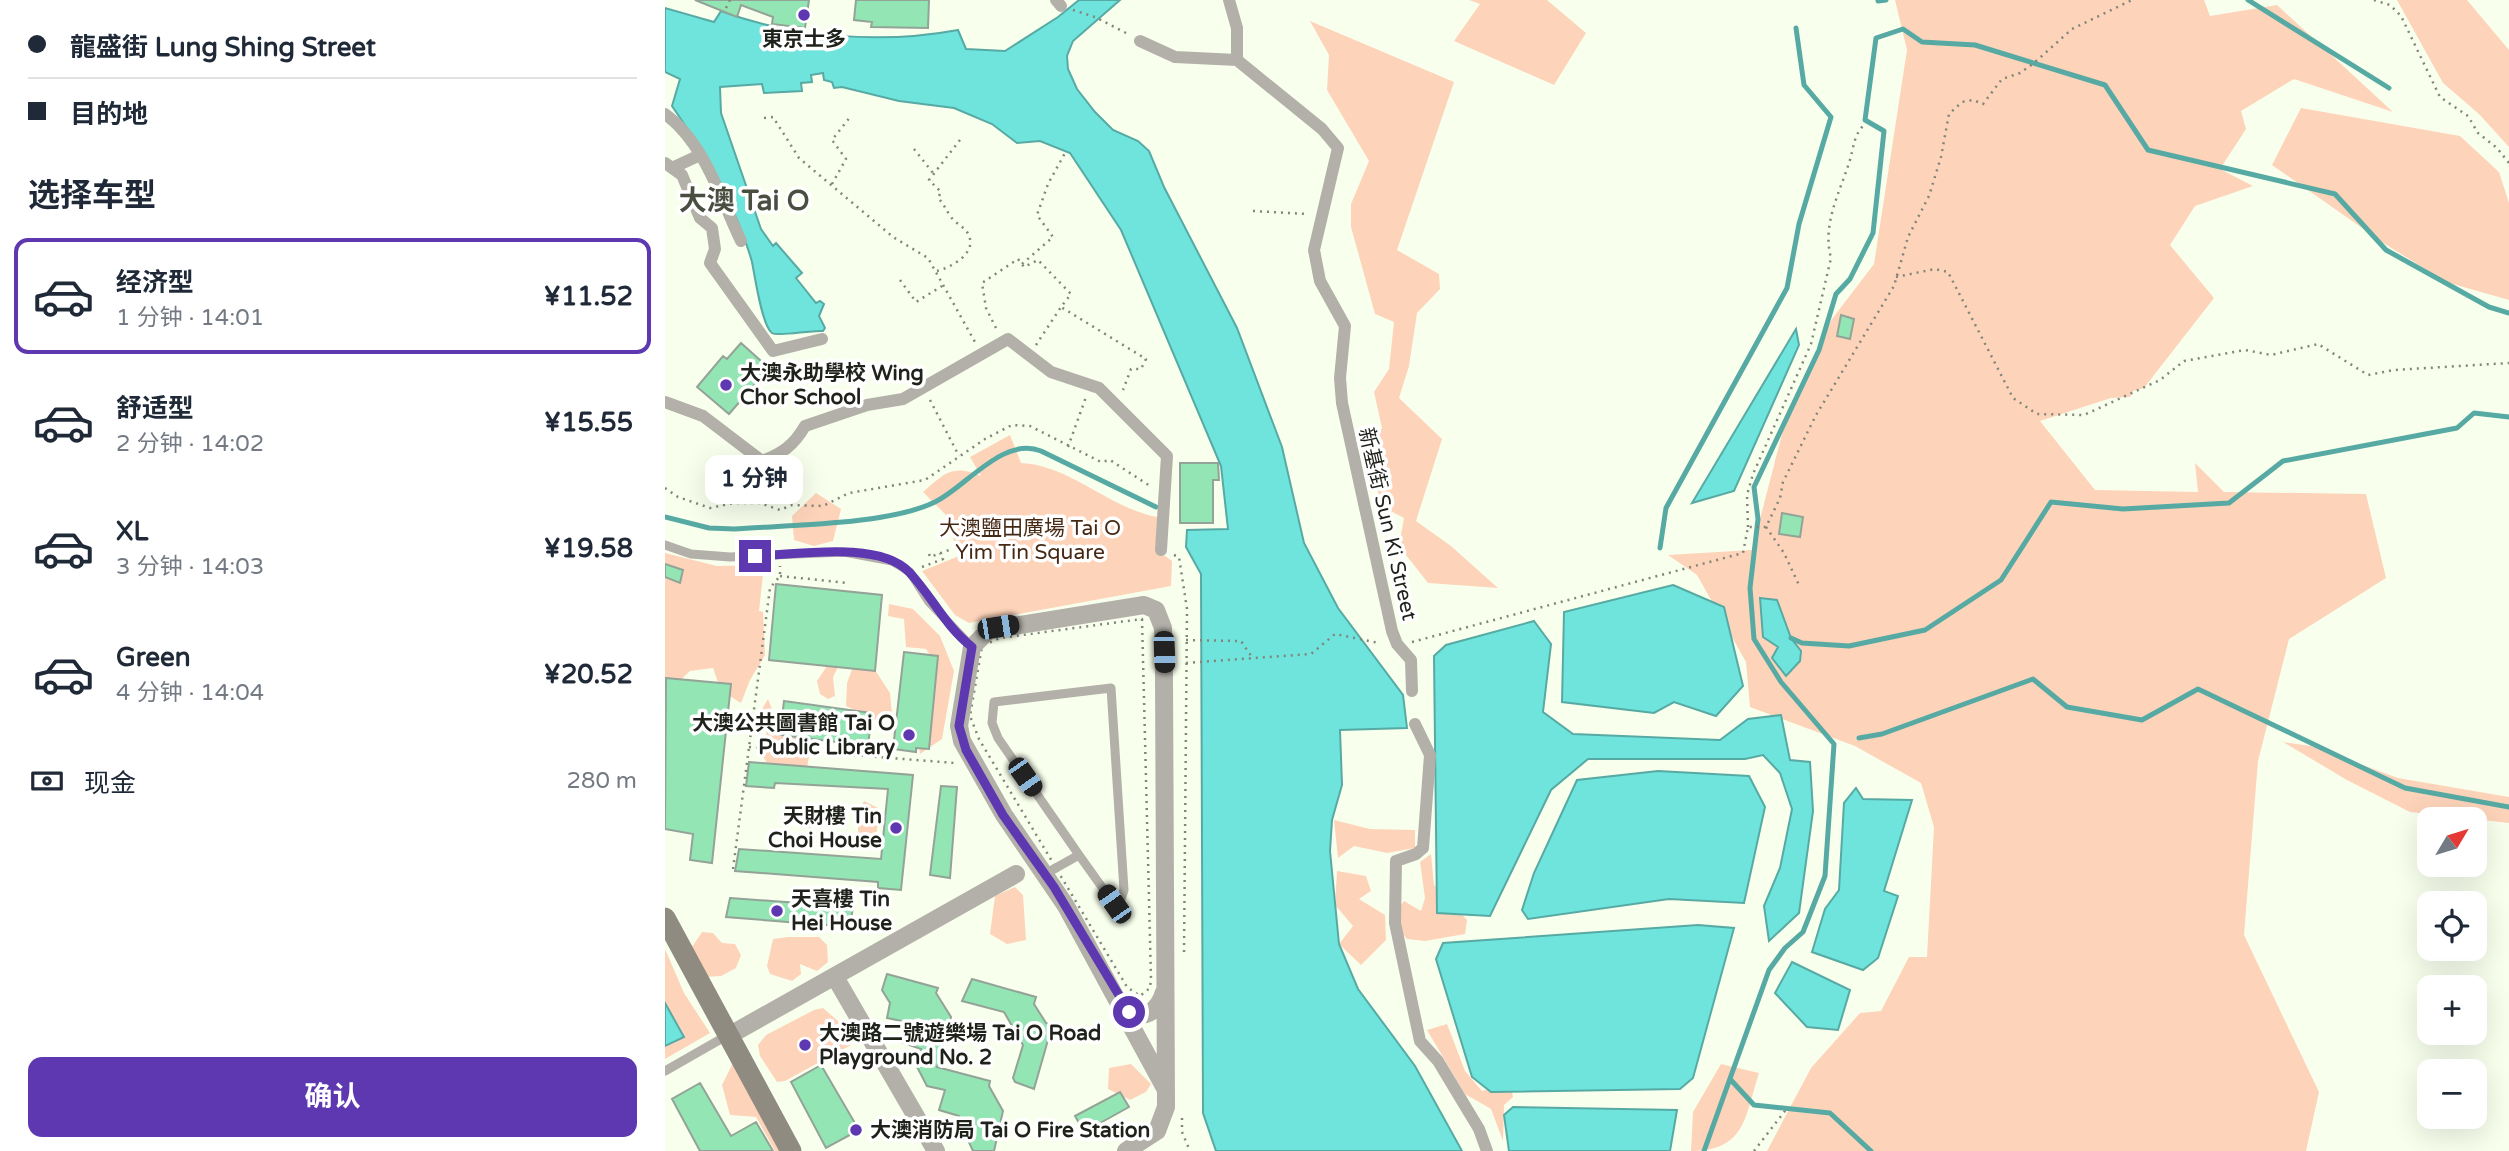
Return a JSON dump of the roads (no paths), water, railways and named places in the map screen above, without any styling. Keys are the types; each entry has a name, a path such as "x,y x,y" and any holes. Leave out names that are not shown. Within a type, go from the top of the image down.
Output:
{"main road":[{"path":"665,918 791,1151"}],"street":[{"path":"1140,41 1175,57 1237,60 1237,29 1229,0"},
{"name":"新基街 Sun Ki Street","path":"1237,60 1322,129 1338,148 1314,250 1320,281 1345,326 1340,378 1350,450 1392,631 1397,644 1403,647 1411,660 1412,691"},
{"path":"665,114 682,126 741,241"},
{"path":"668,165 699,155"},
{"path":"668,165 682,175 700,218 712,229 715,249 710,262 773,351 822,339"},
{"path":"712,229 729,216"},
{"path":"665,402 702,416 762,461 779,455 796,441 805,426 867,405 904,399 1009,339 1028,357 1051,372 1099,388 1167,456 1161,550"},
{"path":"1126,1151 1152,1136 1161,1126 1165,1115 1166,1090 1166,985 1163,628 1159,614 1152,607 1144,605 998,627 981,635 972,647 959,726 962,741 1003,815 1050,871 1166,1090"},
{"path":"1415,724 1430,755 1423,848 1416,854 1397,861 1395,923 1420,1041 1438,1061 1459,1095 1479,1129 1487,1151"},
{"path":"730,1035 1016,874"},
{"path":"835,977 936,1151"},
{"path":"1123,1008 1141,1016 1152,1012 1160,1002 1166,985"}],"lane":[{"path":"665,545 691,554 730,557 844,552 892,561 910,572 929,602 972,647"},
{"path":"1111,688 1124,890 1121,902 1114,904 1079,855 998,738 992,723 994,702 1111,688"},
{"path":"1050,871 1079,855"},
{"path":"665,1071 730,1035"}],"water":[{"path":"1079,0 1120,0 1073,41 1067,56 1068,69 1077,89 1113,130 1138,141 1149,151 1164,187 1237,328 1282,447 1304,543 1338,608 1403,695 1407,728 1340,730 1342,785 1332,820 1330,851 1339,944 1358,989 1415,1066 1462,1151 1216,1151 1203,1113 1201,574 1186,547 1187,530 1228,529 1221,466 1121,230 1070,153 1040,141 1017,143 992,124 954,108 899,101 842,87 834,88 832,82 824,80 823,73 811,75 812,82 801,83 802,91 764,93 762,84 720,87 721,113 761,229 773,246 776,243 802,273 796,278 816,303 820,301 824,304 819,316 825,328 823,331 775,334 768,329 765,321 746,241 729,201 672,106 680,79 665,72 665,8 714,22 721,11 778,27 838,36 899,37 958,30 966,49 1005,51"},
{"path":"1796,329 1799,345 1734,491 1692,503"},
{"path":"1673,585 1724,607 1743,686 1716,716 1674,702 1654,713 1562,702 1564,612"},
{"path":"1760,598 1777,600 1791,638 1801,651 1800,661 1786,676 1772,658 1778,647 1763,637"},
{"path":"1534,621 1551,644 1543,712 1573,734 1720,740 1748,719 1781,715 1790,760 1810,762 1813,811 1799,913 1769,941 1764,906 1780,868 1792,809 1780,773 1763,755 1745,759 1588,759 1551,790 1490,916 1437,913 1434,656 1446,645"},
{"path":"1658,771 1749,776 1765,807 1744,903 1669,899 1528,919 1522,910 1534,873 1577,780"},
{"path":"1856,788 1863,799 1912,800 1884,891 1898,896 1878,958 1863,970 1812,952 1825,909 1839,890 1844,803"},
{"path":"1698,925 1734,928 1693,1078 1680,1089 1491,1092 1472,1077 1436,959 1443,943"},
{"path":"1792,962 1850,990 1838,1030 1807,1027 1775,993"},
{"path":"665,1003 684,1037 665,1046"},
{"path":"1513,1107 1677,1110 1670,1151 1509,1151 1504,1115"}],"waterway":[{"path":"1878,1 1886,0"},
{"path":"2248,0 2389,88"},
{"path":"1660,548 1666,508 1787,288 1799,224 1831,117 1804,85 1796,28"},
{"path":"1704,1151 1769,970 1785,948 1803,932 1825,876 1834,744 1781,682 1754,639 1750,588 1758,519 1754,487 1819,350 1836,294 1850,279 1873,233 1884,131 1865,120 1876,38 1903,29 1922,42 1975,45 2105,85 2148,150 2335,194 2386,250 2489,307 2509,313"},
{"path":"1791,638 1802,643 1849,646 1925,630 2001,580 2051,502 2123,509 2229,503 2283,461 2457,428 2474,413 2509,417"},
{"path":"665,517 709,528 734,529 865,520 915,510 935,502 985,465 1013,451 1027,448 1041,451 1156,507"},
{"path":"1859,738 1882,734 2033,679 2067,707 2142,720 2198,689 2405,788 2509,807"},
{"path":"1730,1079 1754,1105 1830,1113 1871,1151"}],"place":[{"name":"東京士多","path":"804,15"},
{"name":"大澳永助學校 Wing Chor School","path":"726,385"},
{"name":"大澳公共圖書館 Tai O Public Library","path":"909,735"},
{"name":"天財樓 Tin Choi House","path":"896,828"},
{"name":"天喜樓 Tin Hei House","path":"777,911"},
{"name":"大澳路二號遊樂場 Tai O Road Playground No. 2","path":"805,1045"},
{"name":"大澳消防局 Tai O Fire Station","path":"856,1130"}],"district":[{"name":"大澳 Tai O","path":"744,200"}],"park label":[{"name":"大澳鹽田廣場 Tai O Yim Tin Square","path":"1030,540"}]}
